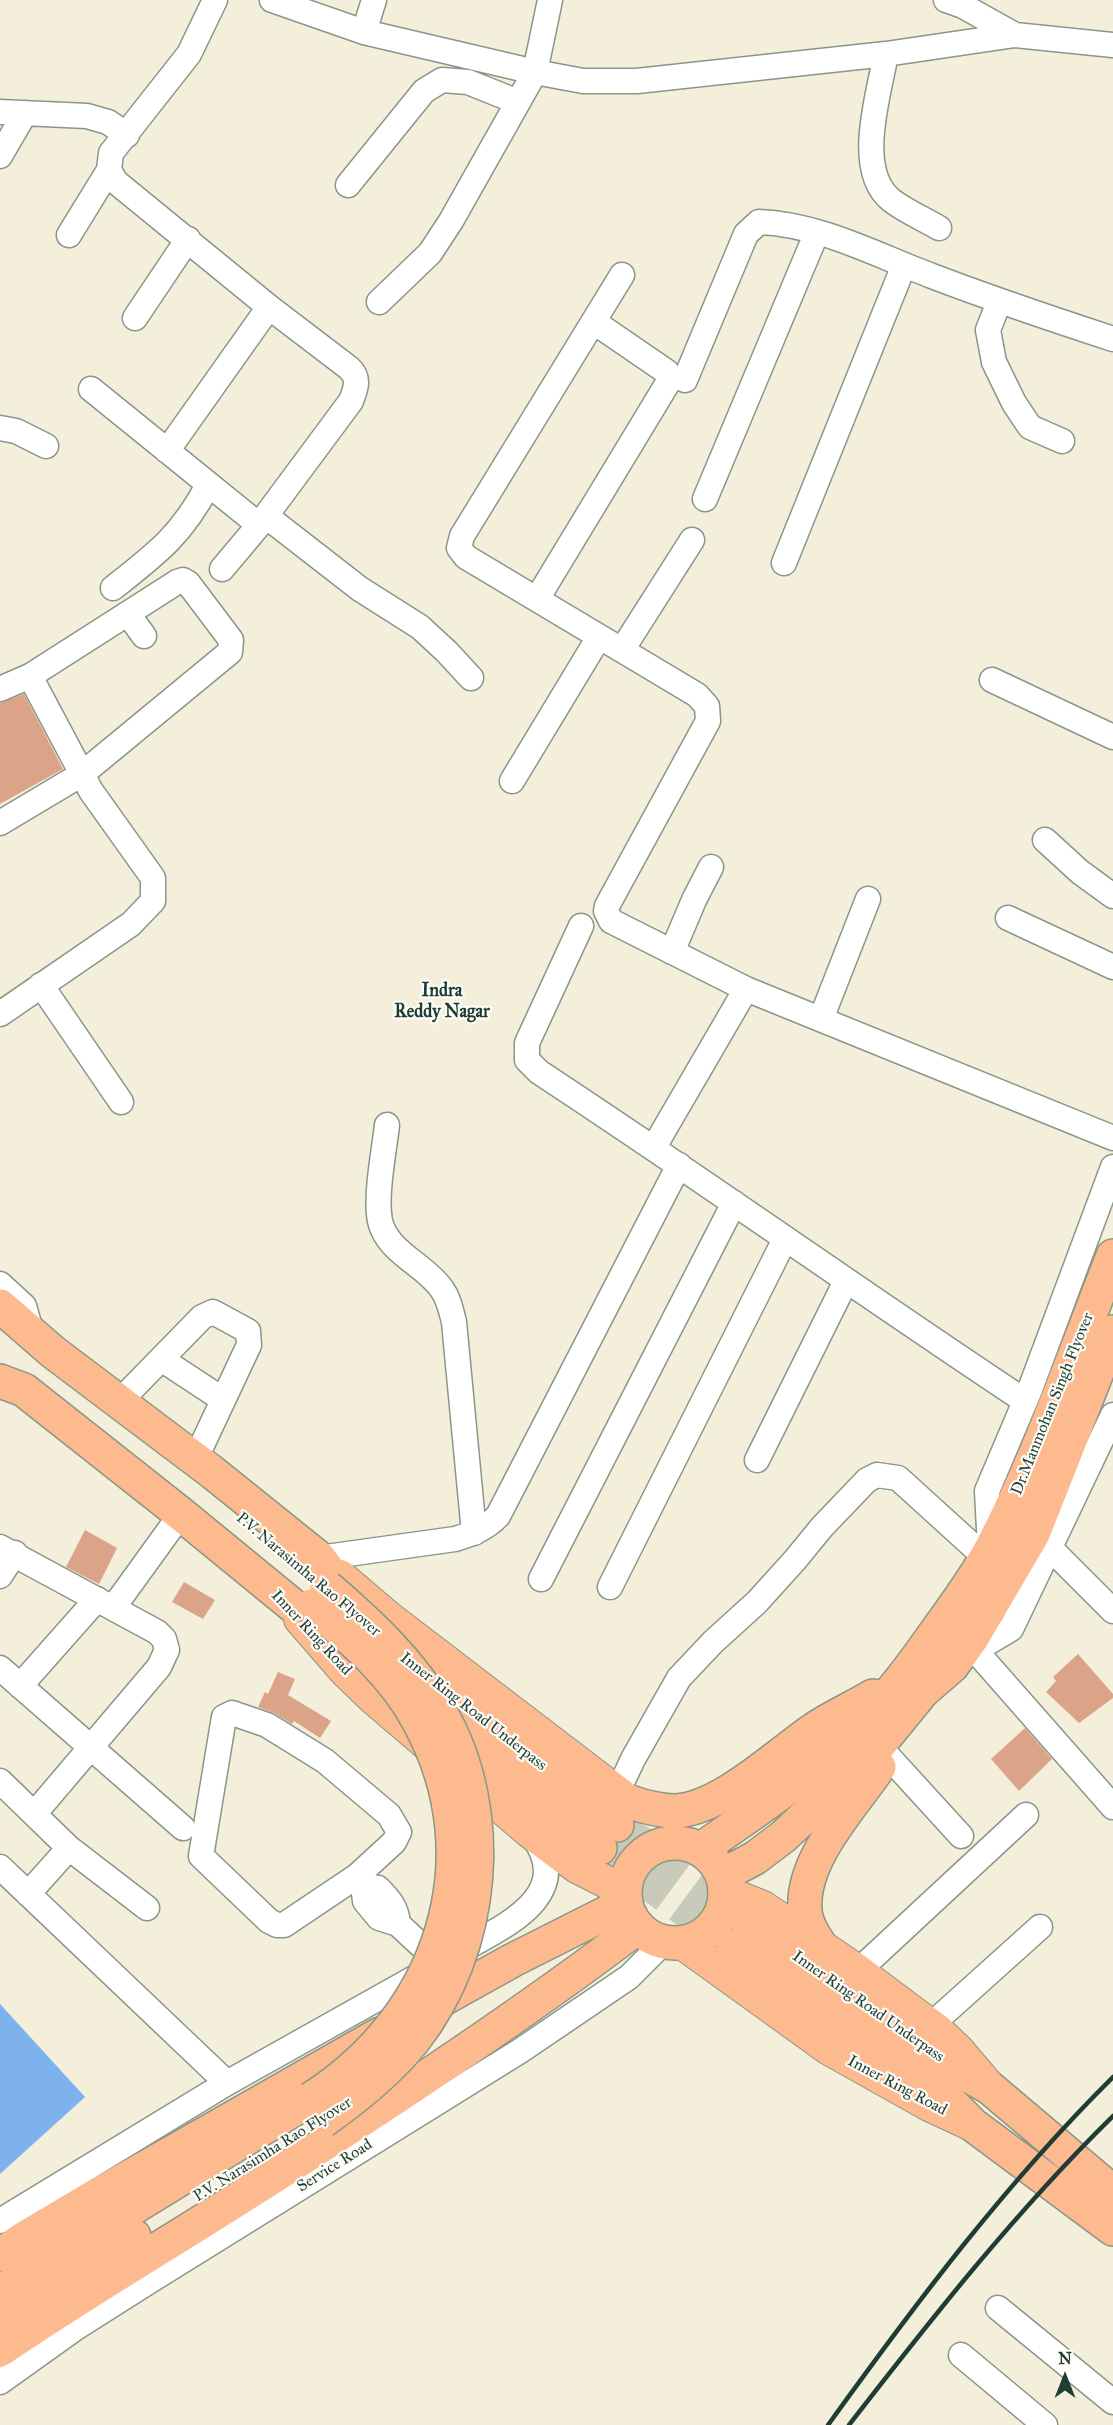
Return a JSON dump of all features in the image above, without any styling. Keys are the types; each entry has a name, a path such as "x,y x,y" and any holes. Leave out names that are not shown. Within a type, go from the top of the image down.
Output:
{"highway":[{"name":"Dr.Manmohan Singh Flyover","path":"912,1685 988,1555 1010,1510 1058,1401 1113,1256"},
{"path":"0,1306 28,1337 195,1460 319,1558"},
{"name":"Dr.Manmohan Singh Flyover","path":"912,1685 963,1657 1033,1534 1113,1332"},
{"name":"P.V. Narasimha Rao Flyover","path":"0,2321 51,2286 323,2121 383,2074 428,2021 453,1972 465,1940 475,1893 476,1851 473,1809 468,1783 440,1711 415,1674 386,1640 327,1587 28,1337"},
{"name":"P.V. Narasimha Rao Flyover","path":"0,1359 333,1623 368,1654 389,1678 419,1720 438,1765 450,1813 453,1871 442,1932 426,1973 406,2009 382,2041 365,2058 331,2086 40,2265 0,2293"},
{"name":"Inner Ring Road","path":"8,1381 181,1514 284,1600"},
{"name":"Inner Ring Road Underpass","path":"319,1558 376,1635 616,1817"},
{"name":"Inner Ring Road Underpass","path":"284,1600 616,1817"},
{"path":"822,1948 810,1930 805,1912 805,1887 812,1867 842,1818 887,1755 912,1685"},
{"path":"616,1817 653,1810 677,1811 702,1805 730,1790 815,1729 912,1685"},
{"path":"701,1849 754,1813 912,1685"},
{"path":"725,1883 784,1836 873,1752 912,1685"},
{"path":"669,1843 684,1843 701,1849 714,1860 725,1883 724,1909 717,1923 705,1934 690,1942 647,1921 628,1874 637,1859 651,1849 669,1843"},
{"path":"0,2254 290,2084 513,1960 647,1921"},
{"path":"0,2350 134,2262 240,2198 458,2055 647,1921"},
{"name":"Inner Ring Road Underpass","path":"973,2125 941,2093 740,1933 990,2088"},
{"path":"990,2088 1113,2192"},
{"name":"Inner Ring Road","path":"973,2125 1113,2229"}],"main road":[{"path":"0,1313 28,1337"},
{"name":"Inner Ring Road","path":"284,1600 346,1672 373,1698 530,1832 647,1921 829,2049 928,2105 973,2125"},
{"path":"725,1883 858,1971 931,2025 958,2050 990,2088"}],"street":[{"path":"69,235 109,170 111,153 189,54 214,0"},
{"path":"272,0 364,32 583,81 638,81 886,54 1015,35 1113,45"},
{"path":"364,32 374,0"},
{"path":"379,302 430,253 452,221 535,72 550,0"},
{"path":"958,2 1015,35"},
{"path":"886,54 872,137 871,159 876,180 890,199 939,228"},
{"path":"348,185 424,90 442,80 468,82 518,102"},
{"path":"0,112 87,116 108,122 127,135"},
{"path":"0,156 25,113"},
{"path":"109,170 116,182 269,307 349,368 357,379 357,387 351,401 262,520 222,569"},
{"path":"685,380 746,234 759,222 781,223 817,232 999,302 1113,339"},
{"path":"705,499 817,232"},
{"path":"135,318 188,239"},
{"path":"784,563 904,265"},
{"path":"622,275 460,542 459,549 466,557 697,695 707,706 709,714 704,729 606,911 611,921 746,989 1113,1138"},
{"path":"999,302 988,330 994,362 1014,403 1030,427 1062,441"},
{"path":"167,451 269,307"},
{"path":"537,599 669,381 667,372 594,322"},
{"path":"91,389 208,485 360,589 420,627 471,678"},
{"path":"0,428 16,431 46,446"},
{"path":"113,588 170,541 195,509 208,485"},
{"path":"622,650 692,540"},
{"path":"0,689 30,676 183,580 231,640 230,652 82,774 0,823"},
{"path":"128,614 144,636"},
{"path":"512,781 599,637"},
{"path":"0,1014 131,924 153,901 153,878 91,792 30,676"},
{"path":"992,680 1113,737"},
{"path":"1045,840 1080,872 1113,896"},
{"path":"672,952 711,867"},
{"path":"821,1019 868,899"},
{"path":"1008,918 1113,967"},
{"path":"581,926 527,1043 527,1060 539,1072 654,1147 846,1281 1025,1401"},
{"path":"41,985 121,1102"},
{"path":"654,1147 746,989"},
{"path":"387,1125 379,1208 380,1223 389,1241 442,1288 449,1302 454,1322 474,1533"},
{"path":"319,1558 455,1539 489,1525 498,1516 679,1165"},
{"path":"988,1555 987,1491 1025,1401 1113,1167"},
{"path":"541,1579 734,1203"},
{"path":"610,1587 785,1239"},
{"path":"757,1460 846,1281"},
{"path":"0,1284 24,1306 28,1337"},
{"path":"118,1402 202,1317 213,1312 248,1331 249,1345 195,1460"},
{"path":"161,1359 222,1399"},
{"path":"1113,1415 1011,1629 963,1657 1113,1807"},
{"path":"616,1817 633,1759 679,1678 713,1642 757,1602 822,1527 867,1480 877,1475 898,1478 988,1555"},
{"path":"20,1686 105,1604 181,1514"},
{"path":"1050,1548 1113,1611"},
{"path":"0,1576 7,1550 157,1632 164,1640 167,1650 159,1667 35,1813"},
{"path":"0,1668 183,1828"},
{"path":"232,1713 267,1725 325,1761 389,1815 399,1832 360,1881 292,1920 277,1925 269,1921 201,1856 224,1717 232,1713"},
{"path":"887,1755 961,1836"},
{"path":"0,1781 69,1848 147,1908"},
{"path":"858,1971 1026,1815"},
{"path":"0,2221 227,2083 315,2035 518,1917 534,1904 543,1887 546,1869 542,1850 530,1832"},
{"path":"28,1894 69,1848"},
{"path":"0,1867 227,2083"},
{"path":"360,1881 378,1888 387,1897 395,1907 399,1924 440,1963"},
{"name":"Service Road","path":"0,2382 77,2327 520,2051 629,1977 647,1921"},
{"path":"931,2025 1040,1927"},
{"path":"998,2308 1113,2402"},
{"path":"961,2355 1046,2425"}],"water":[{"path":"0,2004 85,2097 0,2174"}],"building":[{"path":"24,694 63,769 0,804 0,703"},
{"path":"85,1530 117,1548 99,1584 66,1567"},
{"path":"184,1582 215,1600 203,1619 172,1602"},
{"path":"1078,1654 1113,1694 1113,1698 1079,1723 1046,1692 1056,1681 1053,1677"},
{"path":"278,1672 295,1679 288,1695 331,1721 320,1738 294,1721 292,1724 258,1707 265,1692 268,1694"},
{"path":"1025,1728 1052,1759 1019,1791 991,1759"}],"tunnel":[{"path":"617,1825 746,1920"},
{"path":"600,1848 732,1945"}],"railway":[{"path":"828,2425 963,2245 1036,2159 1113,2077"},
{"path":"849,2425 943,2305 1009,2227 1042,2189 1113,2116"}],"district":[{"name":"Indra Reddy Nagar","path":"442,1002"}]}
